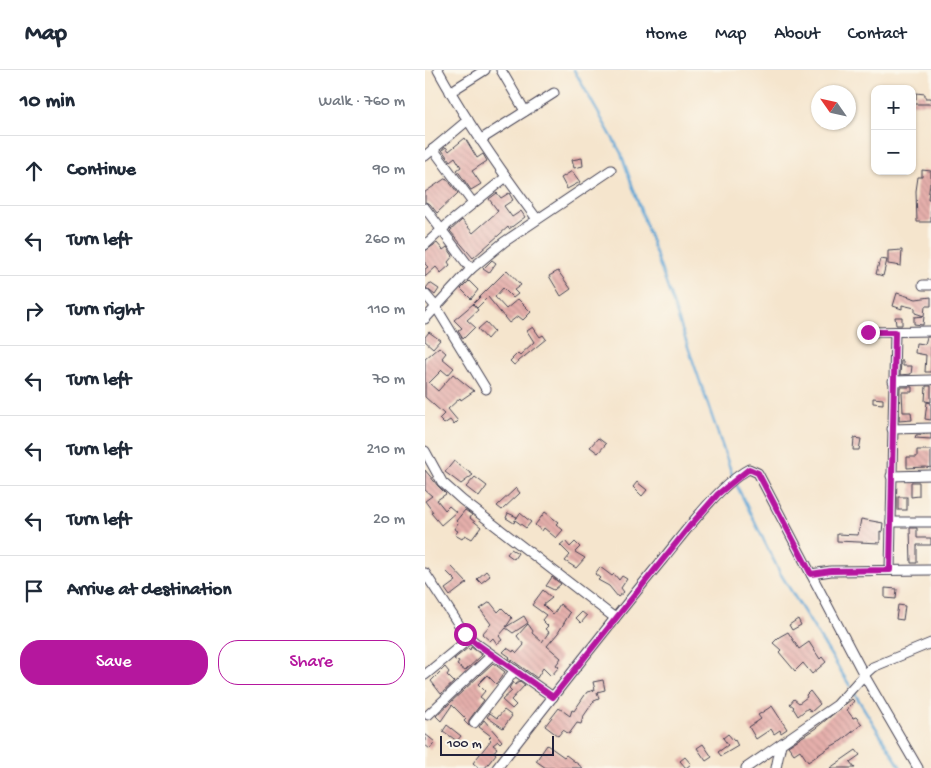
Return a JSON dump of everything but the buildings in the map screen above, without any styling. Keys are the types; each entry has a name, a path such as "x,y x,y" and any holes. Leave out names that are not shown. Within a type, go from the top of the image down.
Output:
{"street":[{"path":"438,70 480,140 537,219"},
{"path":"450,92 485,70"},
{"path":"501,70 525,111"},
{"path":"480,140 554,93"},
{"path":"425,156 468,120"},
{"path":"433,149 473,203"},
{"path":"425,319 471,268 504,242 611,170"},
{"path":"425,245 506,177"},
{"path":"425,208 471,268"},
{"path":"425,294 436,307 486,389"},
{"path":"868,332 931,331"},
{"path":"890,570 895,332"},
{"path":"893,381 931,380"},
{"path":"892,429 931,428"},
{"path":"425,451 442,482 462,500 615,618"},
{"path":"497,768 615,618 718,494 744,471 749,469 758,473 864,675 918,768"},
{"path":"891,476 931,475"},
{"path":"891,522 931,522"},
{"path":"811,574 831,571 931,570"},
{"path":"425,573 465,634 553,697"},
{"path":"425,675 470,638"},
{"path":"747,768 837,705 864,675 873,668 931,643"},
{"path":"428,715 492,655"},
{"path":"474,724 515,670"},
{"path":"776,768 781,744"}],"waterway":[{"path":"574,70 621,153 733,477"},
{"path":"735,482 780,573 850,686"},
{"path":"853,691 901,768"}],"route":[{"path":"465,634 553,697 689,527 718,494 744,471 749,469 758,473 811,574 831,571 890,570 895,332 868,332"}]}
